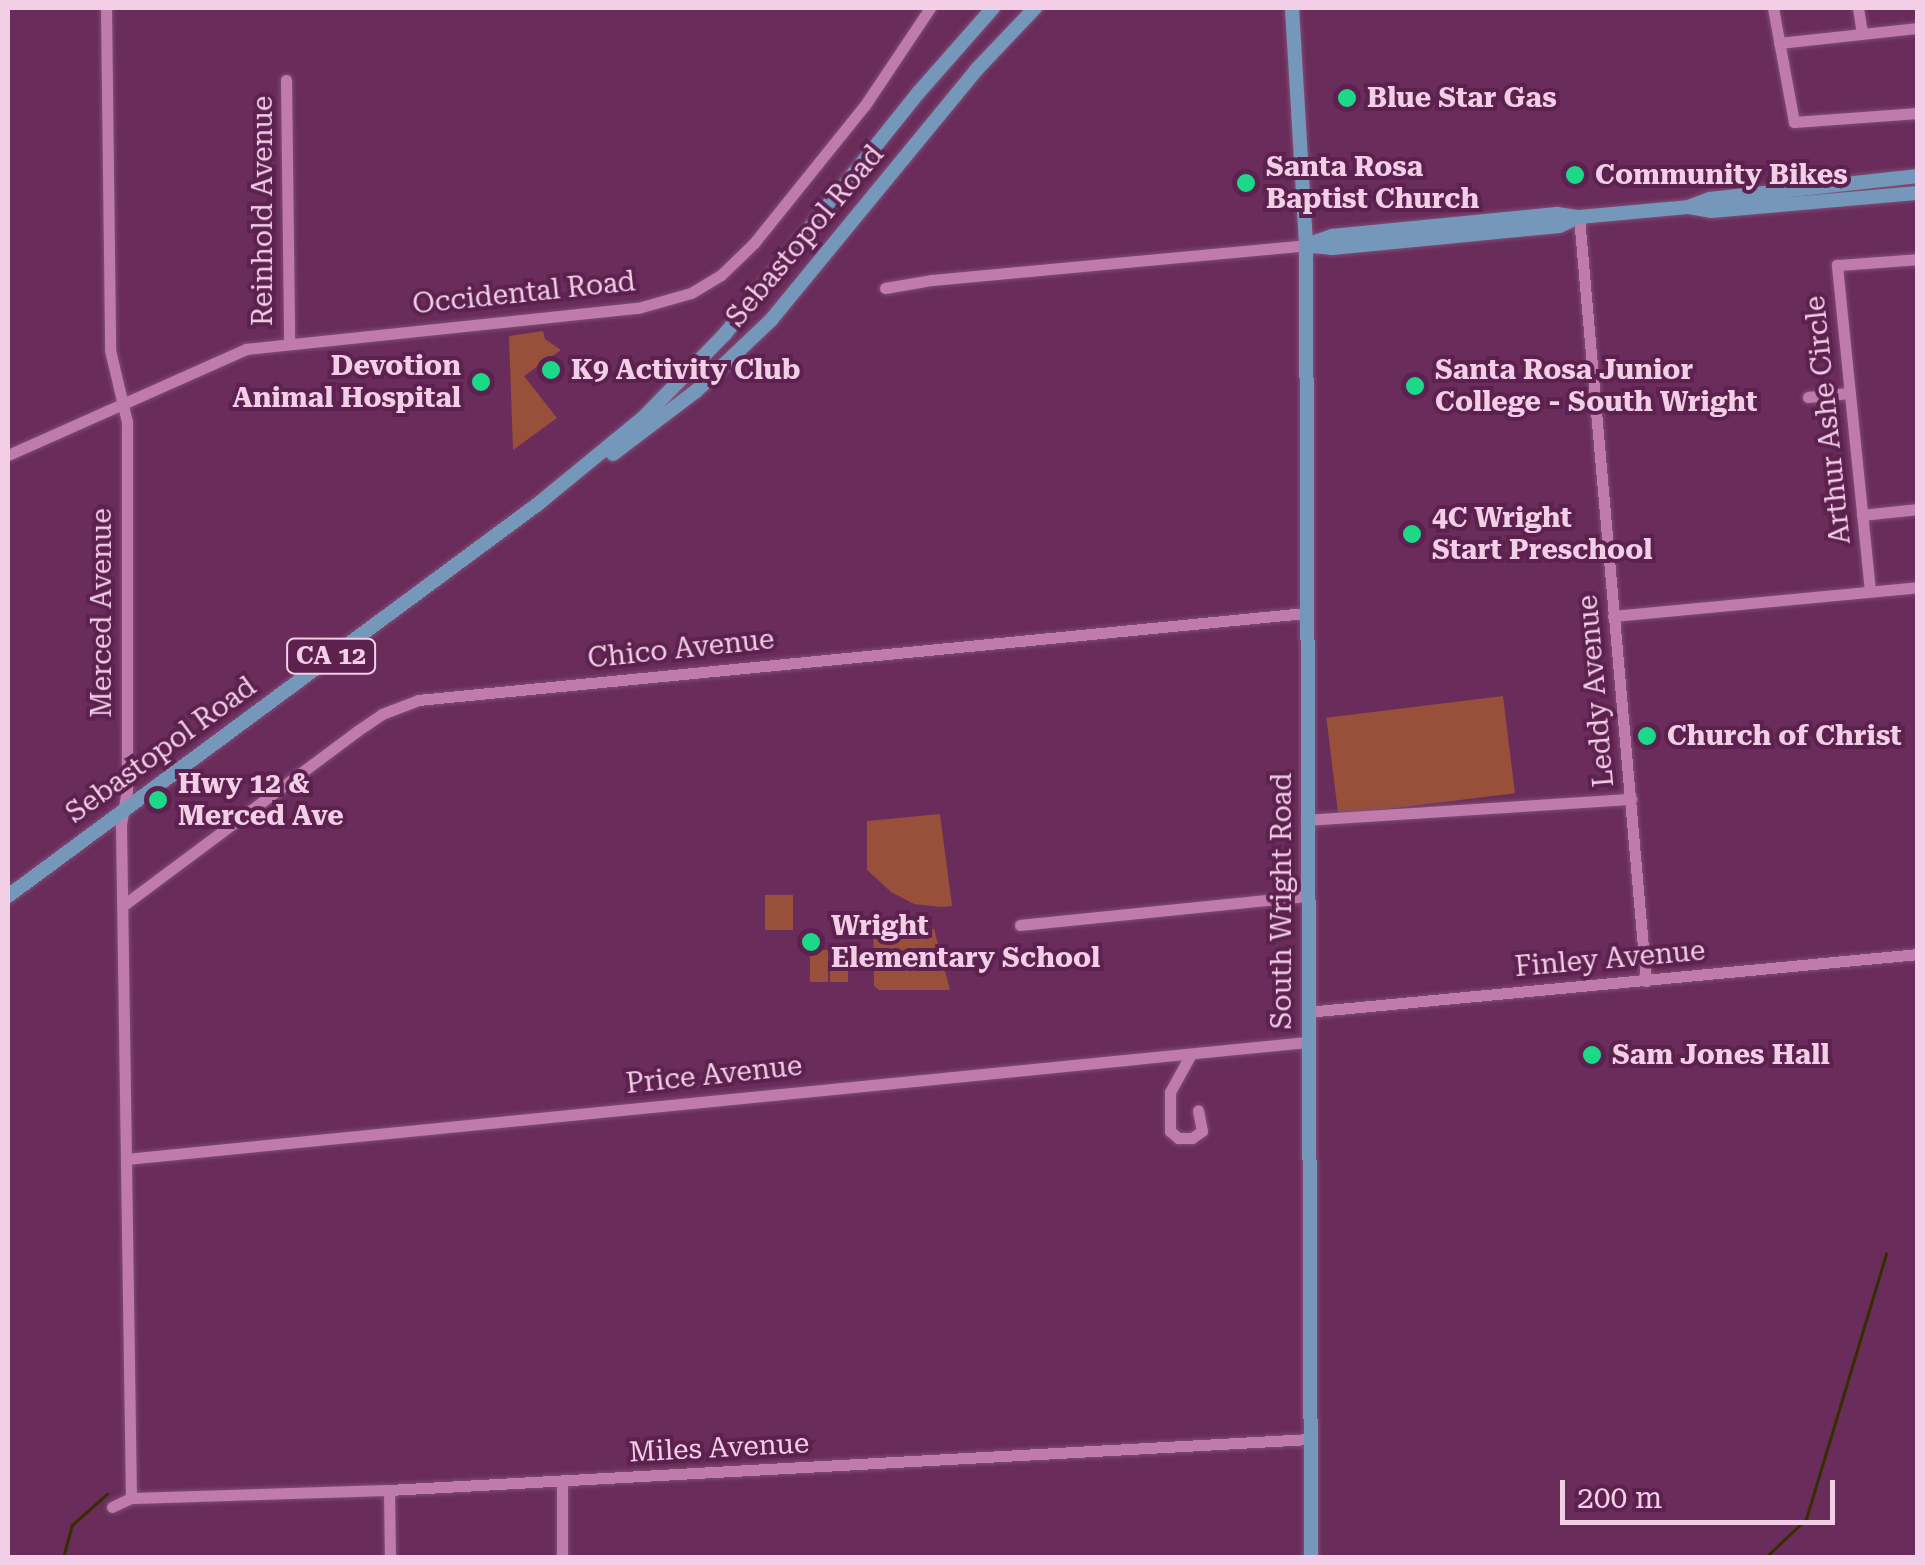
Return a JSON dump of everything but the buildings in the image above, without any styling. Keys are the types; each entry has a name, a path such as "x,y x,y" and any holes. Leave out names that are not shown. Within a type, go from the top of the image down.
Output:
{"main road":[{"name":"Sebastopol Road","path":"538,504 637,423 710,352 918,92 993,8"},
{"name":"Sebastopol Road","path":"8,896 538,504 663,417 752,340 810,275 978,68 1035,8"},
{"name":"South Wright Road","path":"1292,8 1306,245 1311,1558"},
{"path":"1688,207 1710,198 1918,176"},
{"path":"1306,245 1332,248 1559,226 1579,217 1918,192"}],"street":[{"name":"Merced Avenue","path":"106,8 110,350 123,403 127,461 124,808 130,1498"},
{"name":"Occidental Road","path":"8,455 231,354 289,342 638,308 701,288 730,268 761,234 872,96 930,8"},
{"path":"1774,8 1794,122 1918,114"},
{"path":"1858,8 1862,34"},
{"path":"1779,43 1918,28"},
{"name":"Reinhold Avenue","path":"286,80 289,342"},
{"name":"Leddy Avenue","path":"1579,217 1646,980"},
{"path":"885,288 932,280 1306,245"},
{"name":"Arthur Ashe Circle","path":"1870,591 1838,264 1918,259"},
{"path":"1808,397 1849,393"},
{"path":"1862,515 1918,509"},
{"path":"1613,616 1918,586"},
{"name":"Chico Avenue","path":"125,904 357,731 382,714 418,700 1305,613"},
{"path":"1306,820 1631,799"},
{"path":"1020,926 1306,896"},
{"name":"Finley Avenue","path":"1307,1012 1918,954"},
{"name":"Price Avenue","path":"126,1159 1307,1042"},
{"path":"1191,1054 1170,1092 1170,1131 1178,1138 1192,1138 1202,1132 1198,1110"},
{"name":"Miles Avenue","path":"130,1498 389,1490 1310,1440"},
{"path":"562,1481 562,1558"},
{"path":"389,1490 390,1558"},
{"path":"112,1508 130,1498"}],"shaded area":[{"path":"543,331 545,339 561,350 524,376 557,418 513,450 509,336"},
{"path":"1503,696 1515,793 1338,815 1326,718"},
{"path":"940,814 952,906 914,904 891,892 867,870 867,821"},
{"path":"765,895 793,895 793,930 765,930"},
{"path":"873,914 934,929 950,990 879,990 874,986"},
{"path":"810,950 828,950 828,982 810,982"},
{"path":"830,950 848,950 848,982 830,982"}],"waterway":[{"path":"1765,1558 1806,1519 1886,1254"},
{"path":"63,1558 72,1525 107,1494"}],"place":[{"name":"Blue Star Gas","path":"1347,98"},
{"name":"Community Bikes","path":"1575,175"},
{"name":"Santa Rosa Baptist Church","path":"1246,183"},
{"name":"K9 Activity Club","path":"551,370"},
{"name":"Devotion Animal Hospital","path":"481,382"},
{"name":"Santa Rosa Junior College - South Wright","path":"1415,386"},
{"name":"4C Wright Start Preschool","path":"1412,534"},
{"name":"Church of Christ","path":"1647,736"},
{"name":"Hwy 12 & Merced Ave","path":"158,800"},
{"name":"Wright Elementary School","path":"811,942"},
{"name":"Sam Jones Hall","path":"1592,1055"}]}
